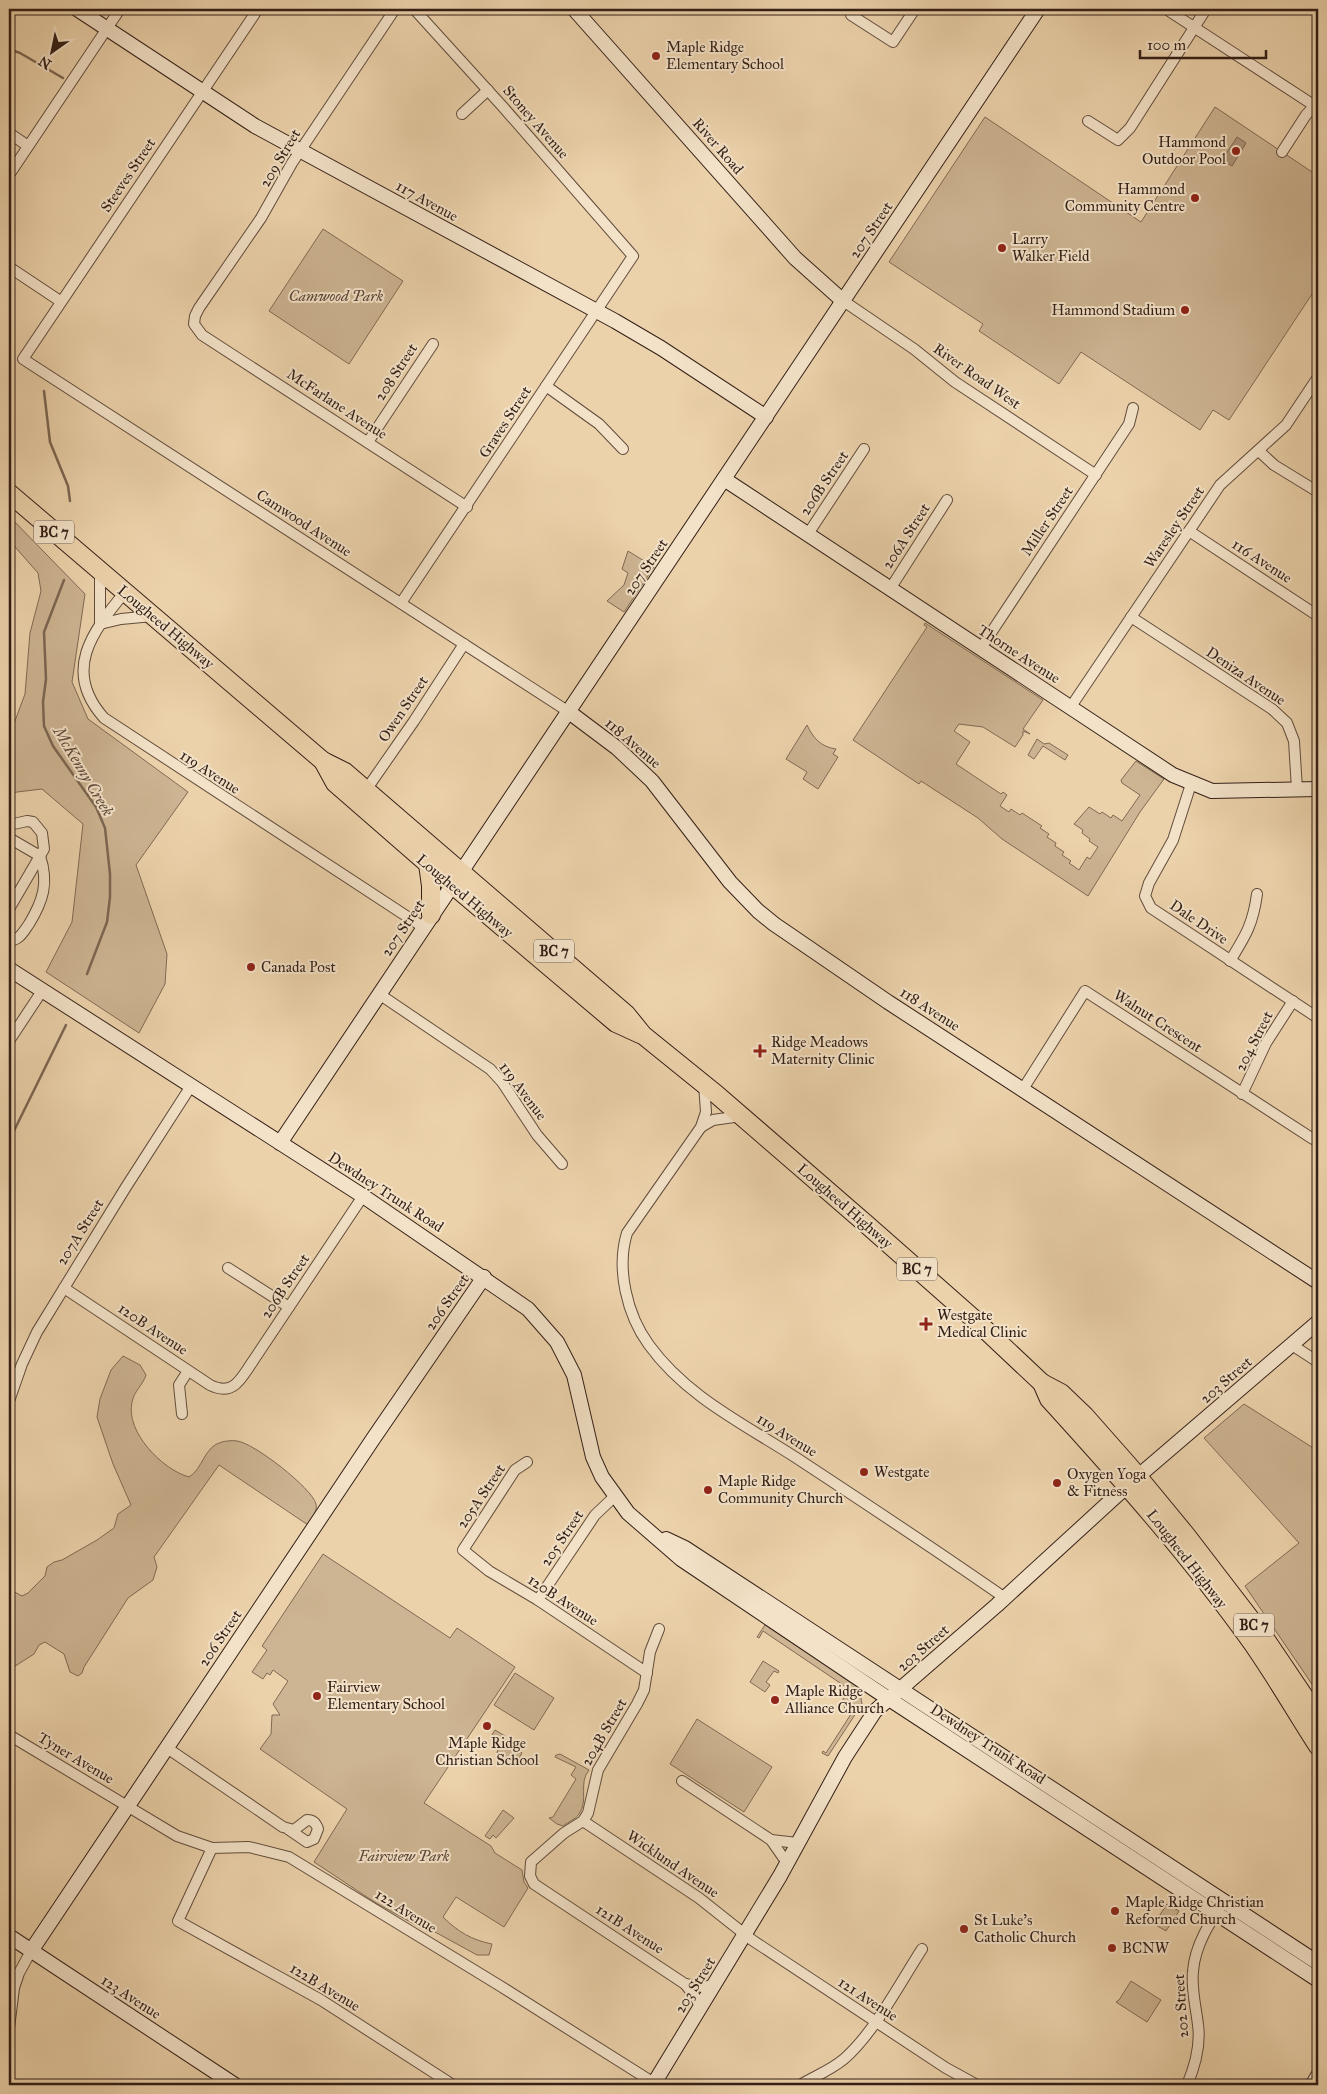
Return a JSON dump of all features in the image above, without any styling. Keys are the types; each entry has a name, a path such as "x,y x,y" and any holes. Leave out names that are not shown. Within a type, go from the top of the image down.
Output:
{"highway":[{"name":"Lougheed Highway","path":"9,493 323,761 345,772 456,878 626,1014 643,1035 704,1084 975,1320 1042,1384 1049,1399 1133,1481 1262,1634 1318,1717"},
{"name":"Lougheed Highway","path":"323,761 335,783 428,864 456,878"},
{"path":"427,921 431,886 428,864"},
{"name":"Lougheed Highway","path":"1133,1481 1172,1539 1253,1644 1318,1746"}],"street":[{"name":"117 Avenue","path":"77,9 255,126 595,312 615,321 661,348 766,417"},
{"path":"9,175 120,9"},
{"name":"Steeves Street","path":"23,359 60,301 258,9"},
{"name":"209 Street","path":"194,324 199,308 261,218 300,151 395,9"},
{"name":"Stoney Avenue","path":"414,9 488,90 632,256"},
{"name":"River Road","path":"574,9 795,258 842,300"},
{"path":"851,15 893,42 915,9"},
{"name":"207 Street","path":"280,1143 1038,9"},
{"path":"1166,9 1317,106 1282,152"},
{"path":"1088,121 1118,140 1130,128 1206,9"},
{"path":"462,114 488,90"},
{"path":"9,133 28,146"},
{"name":"Graves Street","path":"401,603 467,507 632,256"},
{"path":"9,268 60,301"},
{"name":"River Road West","path":"842,300 914,349 955,382 1096,475"},
{"name":"McFarlane Avenue","path":"194,324 202,335 467,507"},
{"name":"208 Street","path":"368,442 433,344"},
{"name":"Camwood Avenue","path":"23,359 569,712"},
{"name":"Waresley Street","path":"1070,708 1220,485 1286,425 1318,377"},
{"path":"546,386 599,424 623,449"},
{"name":"Miller Street","path":"981,648 1129,424 1134,408"},
{"name":"206B Street","path":"808,534 864,449"},
{"path":"1259,451 1274,465 1318,492"},
{"name":"Thorne Avenue","path":"724,479 1173,776 1191,784 1220,791 1318,789"},
{"name":"206A Street","path":"890,589 947,500"},
{"name":"116 Avenue","path":"1189,531 1318,616"},
{"path":"100,571 100,624 121,619 153,616"},
{"name":"119 Avenue","path":"125,592 92,636 83,660 83,676 93,705 104,718 126,735 427,921"},
{"name":"Deniza Avenue","path":"1131,617 1272,709 1287,723 1294,741 1297,790"},
{"name":"Owen Street","path":"366,790 464,644"},
{"name":"118 Avenue","path":"569,712 617,748 652,781 730,882 758,912 818,956 1318,1282"},
{"name":"Dale Drive","path":"1191,784 1173,840 1149,883 1145,896 1151,908 1318,1018"},
{"path":"9,825 27,821 33,822 38,827 44,840 44,849 9,909"},
{"path":"9,838 40,856 45,870 40,907 21,935 17,939 9,940"},
{"path":"1230,961 1249,931 1255,911 1257,894"},
{"name":"Dewdney Trunk Road","path":"9,969 363,1196 484,1277 528,1309 557,1342 574,1375 593,1457 602,1478 614,1497 628,1513 682,1559 1224,1901 1318,1964"},
{"path":"9,1041 42,991"},
{"name":"Walnut Crescent","path":"1023,1089 1086,991 1313,1139"},
{"name":"119 Avenue","path":"379,994 490,1069 502,1082 537,1135 562,1164"},
{"name":"204 Street","path":"1242,1094 1266,1043 1292,1001"},
{"path":"702,1127 706,1112 704,1084"},
{"name":"207A Street","path":"9,1401 30,1346 64,1288 191,1086"},
{"path":"702,1127 713,1120 741,1116"},
{"name":"119 Avenue","path":"702,1127 627,1233 624,1245 625,1282 634,1320 649,1344 682,1382 711,1405 797,1458 1006,1598"},
{"name":"206B Street","path":"228,1389 238,1382 363,1196"},
{"path":"228,1268 288,1307"},
{"name":"206 Street","path":"9,2028 14,1988 32,1951 373,1439 484,1277"},
{"name":"120B Avenue","path":"64,1288 188,1371 216,1388 228,1389"},
{"name":"203 Street","path":"654,2084 787,1864 856,1740 876,1712 894,1694 1006,1598 1133,1481 1318,1322"},
{"path":"1292,1345 1318,1362"},
{"path":"182,1414 179,1386 188,1371"},
{"name":"205A Street","path":"464,1550 515,1470 527,1462"},
{"name":"205 Street","path":"538,1600 595,1516 614,1497"},
{"name":"120B Avenue","path":"464,1550 489,1571 538,1600 647,1673"},
{"name":"204B Street","path":"583,1821 588,1811 598,1770 644,1690 650,1652 659,1629"},
{"name":"Dewdney Trunk Road","path":"894,1694 1318,1980"},
{"name":"Tyner Avenue","path":"9,1736 128,1806"},
{"path":"167,1748 288,1830"},
{"path":"682,1781 770,1840 787,1864"},
{"name":"122 Avenue","path":"128,1806 177,1836 212,1848 249,1847 289,1857 497,1984 654,2084"},
{"name":"121B Avenue","path":"583,1821 564,1833 531,1862 530,1876 534,1884 685,1984 696,1998 700,2007"},
{"name":"Wicklund Avenue","path":"583,1821 699,1898 745,1934"},
{"path":"770,1840 798,1843"},
{"name":"122B Avenue","path":"212,1848 178,1920 321,2000 453,2085"},
{"name":"202 Street","path":"1187,2085 1196,2060 1199,2035 1193,1990 1193,1970 1200,1942 1224,1901"},
{"name":"121 Avenue","path":"745,1934 875,2022 946,2068 977,2085"},
{"name":"123 Avenue","path":"9,1936 235,2085"},
{"path":"800,2085 844,2059 854,2049 875,2022 922,1949"},
{"path":"685,1984 706,1987 714,1985"},
{"path":"1310,2085 1318,2072"}],"green space":[{"path":"1215,107 1318,176 1318,285 1229,420 1213,410 1200,430 1081,352 1059,384 979,331 983,324 889,262 985,117 1141,222"},
{"name":"Camwood Park","path":"323,229 403,281 349,364 269,311"},
{"path":"9,516 85,594 72,682 88,719 188,792 136,865 167,954 165,984 139,1033 46,972 72,922 83,824 42,789 9,793 9,737 25,694 30,633 41,591 38,573 9,540"},
{"path":"628,551 654,567 624,612 607,601 624,585 628,573 622,569"},
{"path":"925,623 1043,700 1023,729 1030,734 1023,731 1023,735 1015,747 983,727 959,724 954,731 970,742 956,764 1001,794 1003,792 1007,795 1000,806 1009,812 1011,809 1020,815 1022,813 1042,826 1040,828 1049,834 1047,837 1064,852 1062,855 1079,870 1087,857 1090,859 1098,847 1089,841 1090,839 1082,833 1083,830 1074,824 1089,807 1100,814 1102,812 1111,818 1113,815 1122,821 1140,795 1122,783 1121,780 1136,761 1164,779 1140,812 1088,896 1002,839 978,818 921,781 919,784 853,740 927,627 924,625"},
{"path":"807,725 818,741 836,749 833,754 838,757 818,789 803,779 807,772 786,759"},
{"path":"1037,739 1044,744 1049,743 1068,755 1065,760 1043,746 1034,759 1028,755"},
{"path":"123,1356 140,1365 146,1375 132,1402 131,1414 134,1425 148,1448 168,1467 189,1477 198,1469 207,1453 216,1444 237,1441 256,1449 294,1478 312,1497 316,1504 315,1512 308,1525 219,1465 154,1557 157,1567 153,1580 128,1598 82,1673 78,1676 70,1672 64,1654 45,1642 39,1645 34,1654 9,1670 9,1589 22,1596 28,1593 45,1576 47,1567 97,1540 114,1528 118,1514 131,1505 113,1464 97,1417 100,1399 111,1370"},
{"path":"1244,1404 1318,1451 1318,1693 1245,1586 1299,1543 1204,1438"},
{"name":"Fairview Park","path":"323,1554 450,1638 457,1628 515,1667 424,1803 491,1846 495,1853 522,1870 524,1882 528,1888 504,1927 456,1897 443,1917 466,1935 492,1944 489,1955 477,1955 435,1932 432,1934 376,1903 314,1862 347,1809 260,1749 271,1734 272,1715 280,1715 273,1704 288,1681 273,1670 270,1675 267,1673 263,1679 252,1672 267,1650 262,1646"},
{"path":"765,1625 859,1687 862,1704 828,1756 822,1753 823,1751 826,1753 851,1714 845,1710 843,1699 849,1689 763,1631 759,1638 757,1637"},
{"path":"763,1661 779,1671 778,1673 774,1671 766,1682 770,1685 765,1692 750,1682"},
{"path":"515,1673 554,1698 534,1730 494,1705"},
{"path":"697,1719 772,1767 744,1812 670,1764"},
{"path":"495,1730 505,1736 503,1739 522,1753 515,1765 497,1753 499,1744 490,1738"},
{"path":"560,1754 589,1770 584,1780 582,1809 576,1817 563,1826 549,1818 553,1817 576,1779 571,1775 576,1767 555,1757"},
{"path":"503,1810 514,1818 496,1838 493,1835 490,1839 485,1836"},
{"path":"1167,1904 1179,1911 1166,1931 1154,1924"},
{"path":"1131,1981 1161,2000 1147,2022 1116,2002"}],"shaded area":[{"path":"1237,137 1246,143 1232,166 1222,160"}],"waterway":[{"name":"McKenny Creek","path":"9,49 20,53 63,78"},
{"name":"McKenny Creek","path":"44,391 50,442 68,486 70,501"},
{"name":"McKenny Creek","path":"64,580 44,632 46,679 43,702 44,726 53,746 96,807 105,828 110,874 107,922 87,974"},
{"name":"McKenny Creek","path":"9,1141 66,1025"}],"place":[{"name":"Maple Ridge Elementary School","path":"656,56"},
{"name":"Hammond Outdoor Pool","path":"1236,151"},
{"name":"Hammond Community Centre","path":"1195,198"},
{"name":"Larry Walker Field","path":"1002,248"},
{"name":"Hammond Stadium","path":"1185,310"},
{"name":"Canada Post","path":"251,967"},
{"name":"Ridge Meadows Maternity Clinic","path":"760,1051"},
{"name":"Westgate Medical Clinic","path":"926,1324"},
{"name":"Westgate","path":"864,1472"},
{"name":"Oxygen Yoga & Fitness","path":"1057,1483"},
{"name":"Maple Ridge Community Church","path":"708,1490"},
{"name":"Fairview Elementary School","path":"317,1696"},
{"name":"Maple Ridge Alliance Church","path":"775,1700"},
{"name":"Maple Ridge Christian School","path":"487,1726"},
{"name":"Maple Ridge Christian Reformed Church","path":"1115,1911"},
{"name":"St Luke's Catholic Church","path":"964,1929"},
{"name":"BCNW","path":"1112,1948"}]}
